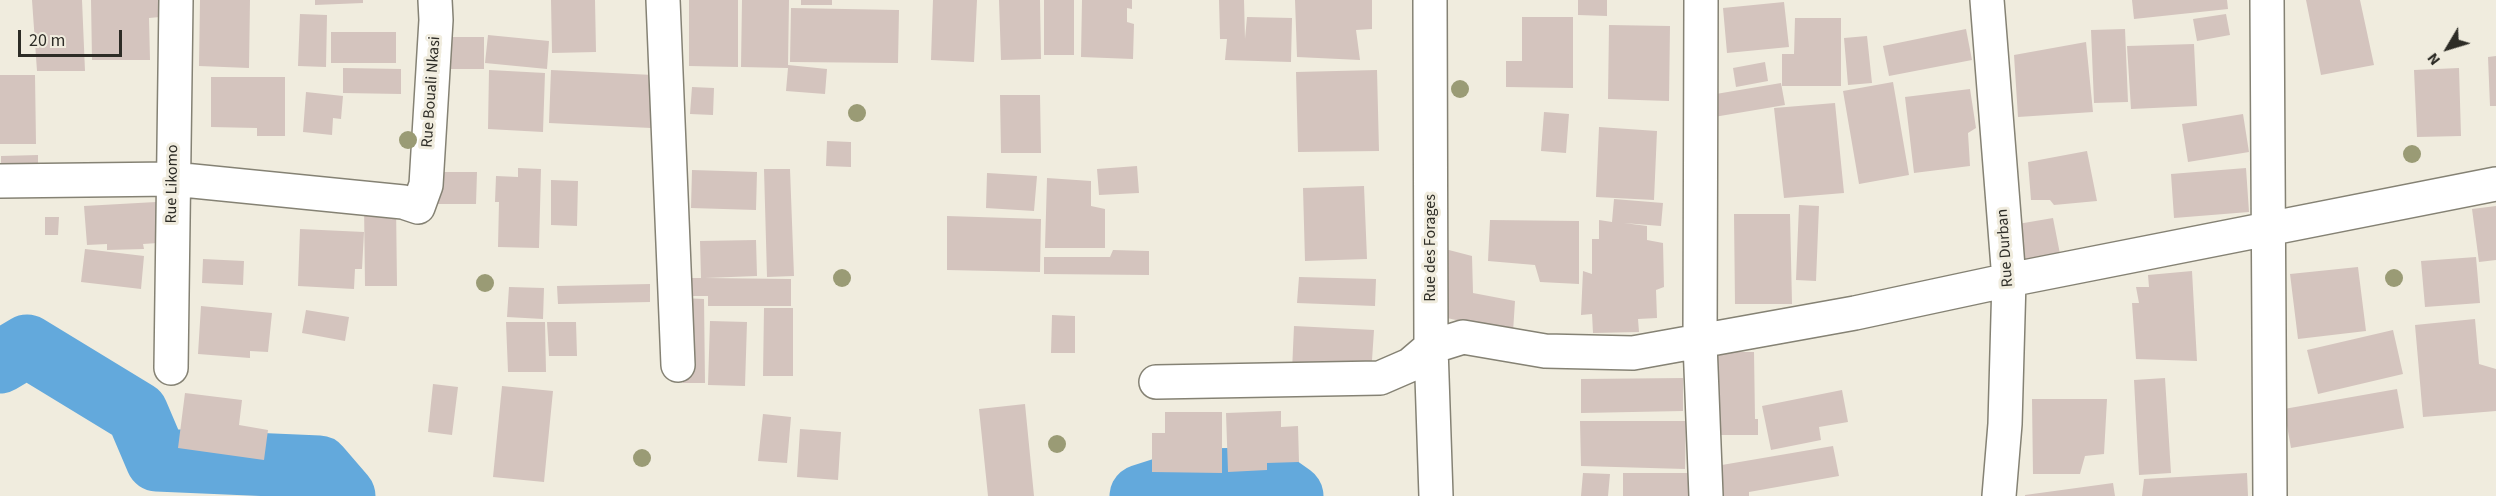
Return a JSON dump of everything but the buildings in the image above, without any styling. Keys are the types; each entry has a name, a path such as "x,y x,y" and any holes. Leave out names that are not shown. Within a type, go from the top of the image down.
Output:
{"street":[{"name":"Rue Likomo","path":"171,368 176,0"},
{"name":"Rue Bouali Nkasi","path":"173,179 403,202 418,207 426,185 436,20 435,0"},
{"path":"663,0 678,364"},
{"name":"Rue des Forages","path":"1430,0 1431,347 1434,491 1436,496"},
{"path":"1701,0 1700,343 1706,496"},
{"name":"Rue Durban","path":"1987,0 2009,280 2005,424 1999,496"},
{"path":"2267,0 2271,496"},
{"path":"0,181 173,179"},
{"path":"1156,382 1380,378 1410,365 1431,347 1463,337 1545,351 1633,353 1855,314 2009,280 2496,184"}],"waterway":[{"path":"0,362 27,346 137,413 157,460 319,467 344,496"},
{"path":"1141,496 1191,480 1268,479 1292,496"}]}
